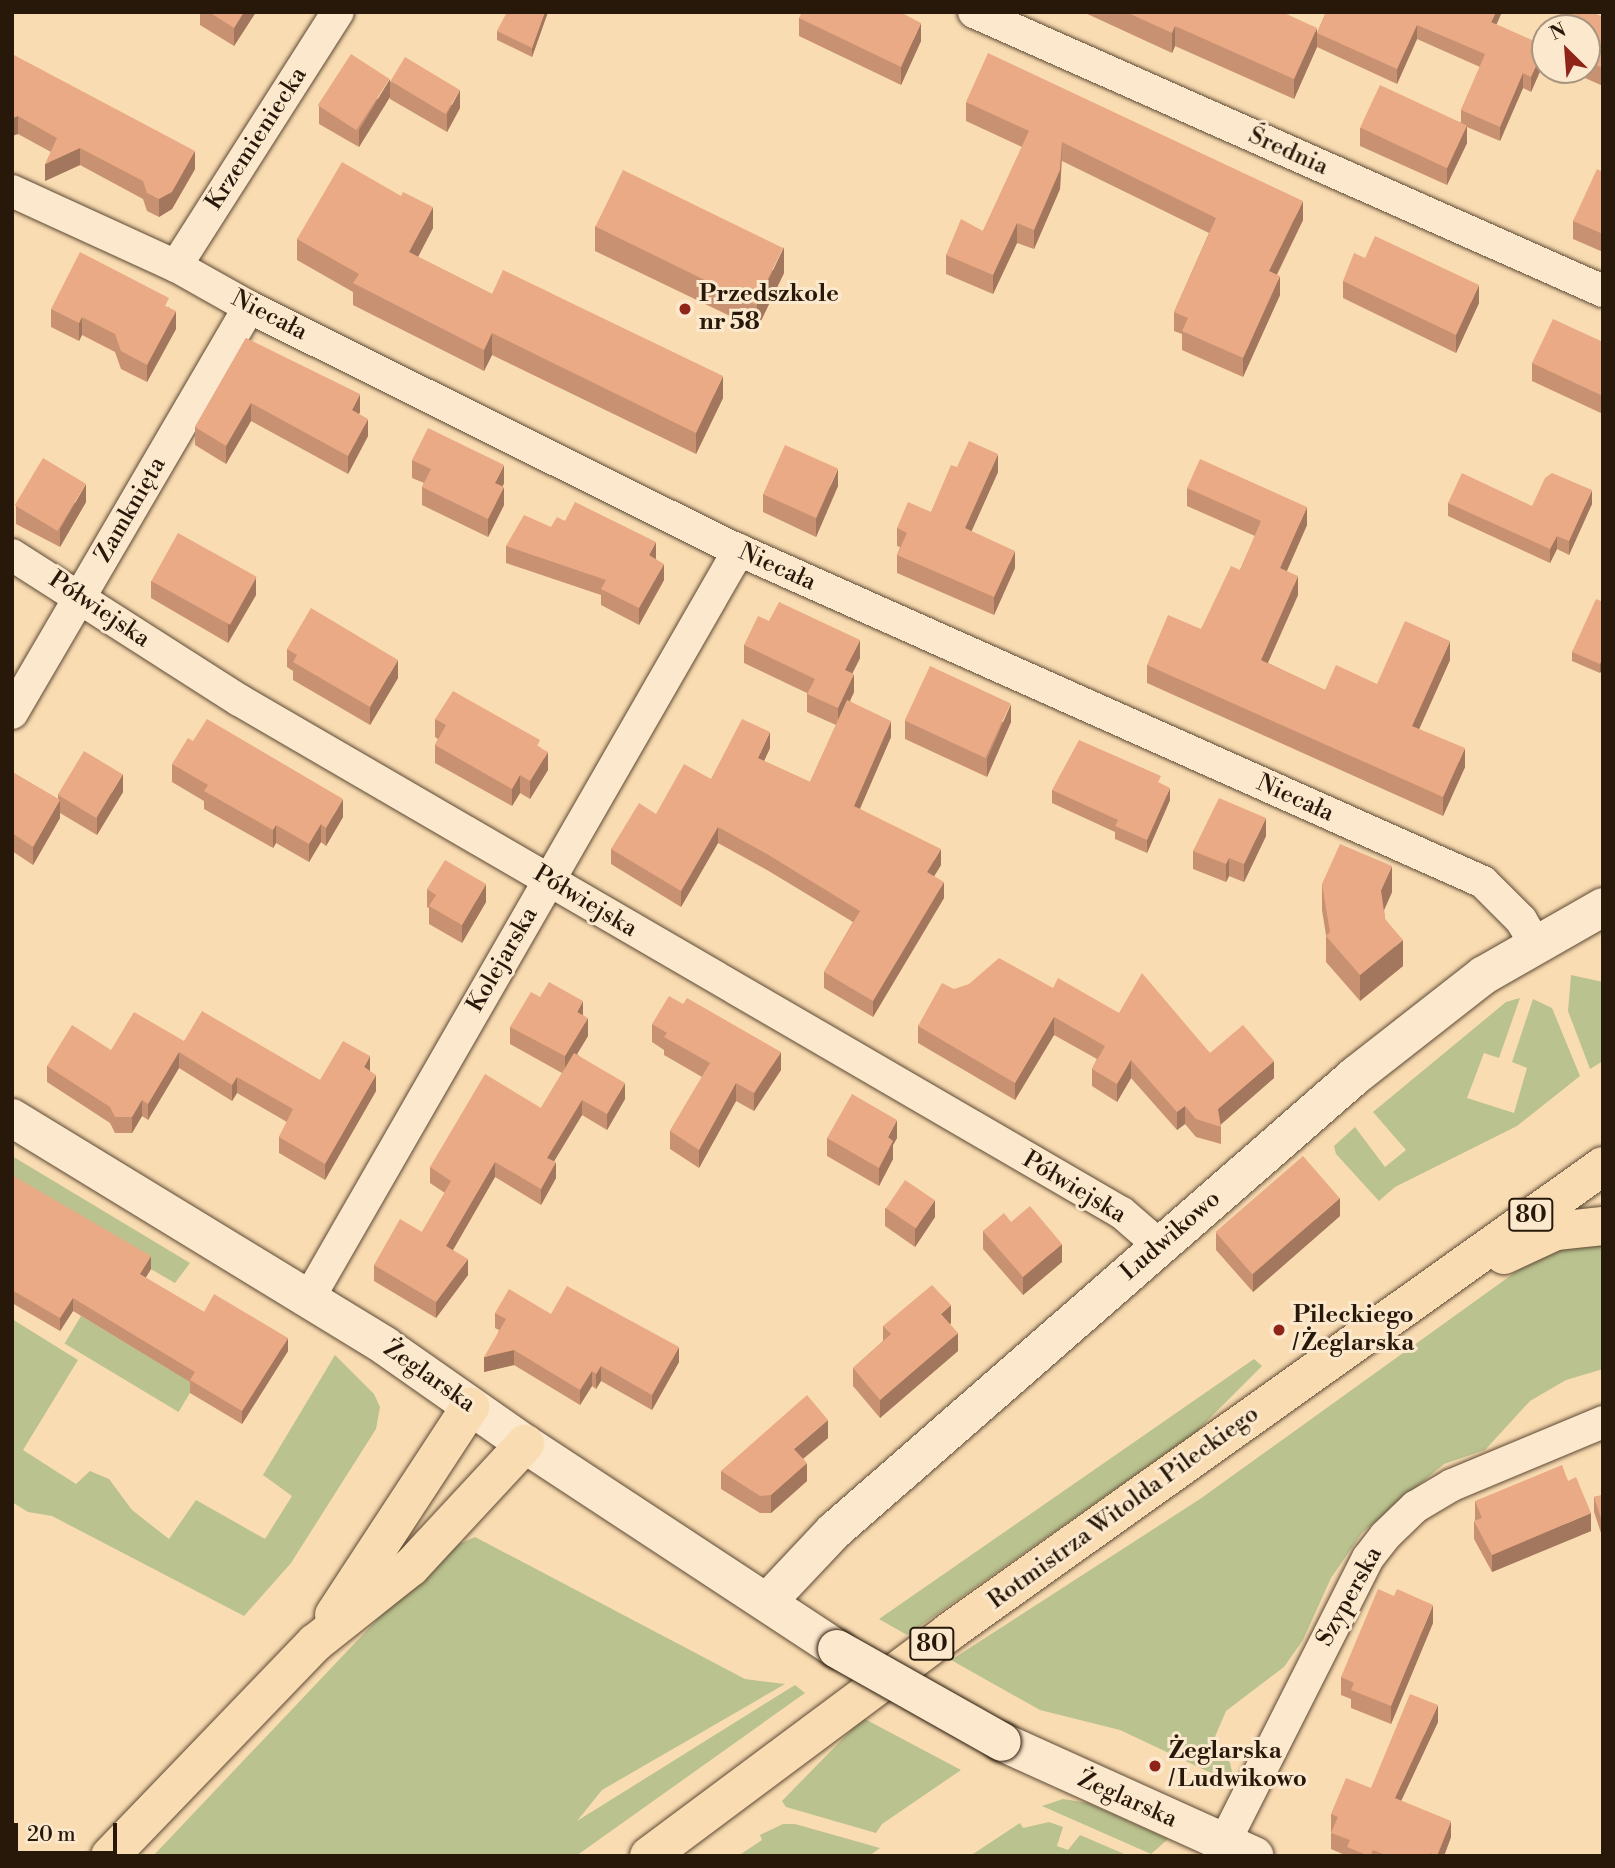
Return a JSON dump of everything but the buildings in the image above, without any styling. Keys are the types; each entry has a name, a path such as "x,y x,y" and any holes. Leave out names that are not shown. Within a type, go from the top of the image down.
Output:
{"main road":[{"name":"Rotmistrza Witolda Pileckiego","path":"649,1856 949,1632 1603,1166"},
{"path":"1405,1305 1556,1231 1603,1226"},
{"path":"315,1643 470,1407"},
{"path":"110,1856 315,1643 411,1567 524,1444"},
{"path":"137,1856 164,1801"}],"street":[{"name":"Krzemieniecka","path":"176,266 338,12"},
{"name":"Średnia","path":"981,14 1603,291"},
{"name":"Niecała","path":"12,191 176,266 249,307 739,550 1483,882 1521,920 1535,943"},
{"name":"Zamknięta","path":"12,713 249,307"},
{"name":"Kolejarska","path":"309,1298 739,550"},
{"name":"Półwiejska","path":"12,555 239,700 1122,1213 1160,1245"},
{"name":"Ludwikowo","path":"768,1601 834,1531 1356,1075 1461,992 1535,943 1603,907"},
{"name":"Żeglarska","path":"12,1118 309,1298 524,1444 768,1601 837,1649 1002,1742 1239,1849"},
{"name":"Szyperska","path":"1239,1849 1357,1578 1385,1536 1415,1507 1452,1485 1603,1422"}],"green space":[{"path":"1571,975 1603,982 1603,1061 1590,1069 1568,1011"},
{"path":"1520,998 1499,1058 1484,1053 1467,1098 1514,1113 1527,1068 1512,1062 1533,999 1552,1008 1580,1076 1517,1126 1395,1187 1379,1201 1336,1154 1334,1146 1355,1127 1385,1167 1406,1150 1373,1112 1506,1002"},
{"path":"12,1156 190,1263 175,1283 12,1189"},
{"path":"1603,1241 1603,1369 1566,1380 1530,1401 1485,1450 1444,1464 1362,1533 1331,1578 1303,1640 1284,1667 1226,1711 1214,1739 1230,1763 1232,1772 1226,1780 1120,1730 1040,1710 951,1660 1200,1499 1542,1253"},
{"path":"81,1316 195,1385 179,1412 65,1343"},
{"path":"12,1319 78,1360 23,1450 76,1484 90,1471 109,1479 132,1510 169,1539 196,1500 265,1539 292,1496 263,1475 335,1355 374,1394 380,1407 376,1429 291,1563 244,1616 52,1516 28,1512 12,1502"},
{"path":"1254,1359 1262,1366 1195,1433 907,1635 879,1619"},
{"path":"475,1537 745,1679 785,1684 602,1790 577,1821 795,1685 805,1693 576,1856 153,1856 441,1552"},
{"path":"863,1718 961,1770 882,1824 876,1833 786,1807 782,1801"},
{"path":"1063,1799 1088,1803 1168,1839 1151,1854 1042,1806"},
{"path":"1049,1822 1063,1827 1057,1846 1068,1850 1080,1835 1129,1856 970,1856 1020,1823 1023,1828"},
{"path":"783,1824 795,1824 880,1848 869,1856 738,1856 762,1840 760,1835"}],"place":[{"name":"Przedszkole nr 58","path":"685,309"},
{"name":"Pileckiego / Żeglarska","path":"1279,1330"},
{"name":"Żeglarska / Ludwikowo","path":"1155,1766"}]}
